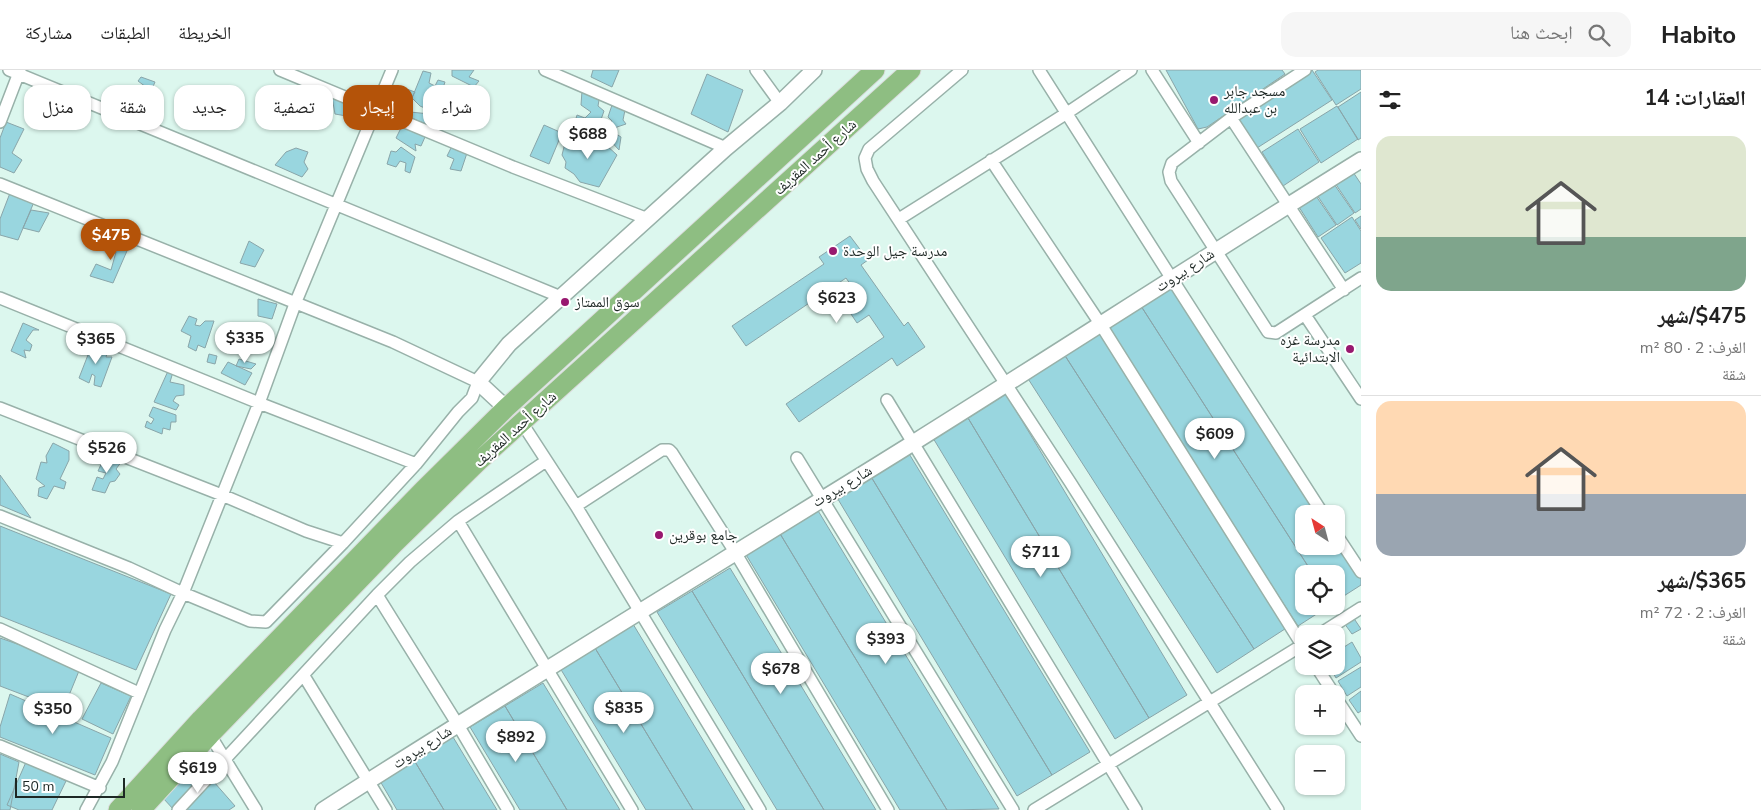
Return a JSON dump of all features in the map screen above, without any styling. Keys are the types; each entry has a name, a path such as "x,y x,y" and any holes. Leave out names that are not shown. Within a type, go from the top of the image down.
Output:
{"highway":[{"name":"شارع أحمد المقريف","path":"118,810 296,620 506,408 875,70"},
{"name":"شارع أحمد المقريف","path":"141,810 210,734 395,543 479,461 911,70"}],"street":[{"path":"280,70 343,97"},
{"path":"386,85 392,70"},
{"path":"545,70 726,148"},
{"path":"756,70 780,103"},
{"path":"0,516 129,568 250,621 266,622 416,464 458,412 472,398 478,382 510,344 726,148 780,103 814,70"},
{"path":"962,70 869,149 865,158 873,181 1070,482 1278,810"},
{"path":"1039,70 1317,505"},
{"path":"899,219 1067,113 1131,70"},
{"path":"1152,70 1199,143"},
{"path":"1305,70 1231,118 1172,164 1169,172 1171,181 1268,332 1276,333 1361,278"},
{"path":"0,122 15,71 561,297"},
{"path":"1231,118 1344,290"},
{"path":"413,126 648,219"},
{"path":"86,810 100,788 112,762 164,630 183,593 259,403 295,304 368,130"},
{"path":"991,160 1101,325 1295,633"},
{"name":"شارع بيروت","path":"323,810 1101,325 1216,250 1361,160"},
{"path":"0,184 393,342 478,382 506,408"},
{"path":"0,298 259,403 416,464"},
{"path":"1305,315 1360,395"},
{"path":"887,400 1136,810"},
{"path":"0,408 222,495 297,527 343,543"},
{"path":"522,423 576,506 760,810"},
{"path":"576,506 662,450 669,450 735,552 888,810"},
{"path":"797,458 1012,810"},
{"path":"178,810 377,595 410,562 458,520 546,461"},
{"path":"458,520 632,810"},
{"path":"1345,548 1361,572"},
{"path":"377,595 458,725 508,810"},
{"path":"1334,625 1361,608"},
{"path":"0,629 139,693"},
{"path":"1034,810 1295,651"},
{"path":"304,676 386,810"},
{"path":"1345,712 1361,736"},
{"path":"210,734 256,810"},
{"path":"0,746 100,788"}],"building":[{"path":"452,70 474,70 469,77 479,81 476,85 470,85 452,76"},
{"path":"593,70 619,70 612,87 591,77"},
{"name":"مسجد جابر بن عبدالله","path":"1166,70 1282,70 1285,74 1207,127 1198,129"},
{"path":"1309,70 1312,70 1332,100 1257,148 1236,117"},
{"path":"1318,70 1361,70 1361,89 1336,105 1315,72"},
{"path":"423,71 431,73 429,83 433,85 423,85 423,107 413,99"},
{"path":"707,74 743,90 728,132 691,114"},
{"path":"141,77 155,82 154,85 143,85 138,81"},
{"path":"438,80 445,82 444,85 436,85"},
{"path":"582,91 599,100 598,106 604,111 598,128 584,133 573,129 577,115 585,118 591,112 581,105"},
{"path":"1361,92 1361,138 1358,140 1338,107"},
{"path":"333,97 343,102 343,115 335,114"},
{"path":"612,105 625,110 623,120 626,124 617,127 613,132 621,137 619,150 607,137 605,144 597,140 603,125 609,126 612,121 608,117"},
{"path":"1337,106 1358,139 1321,163 1300,129"},
{"path":"413,112 423,113 423,123 413,119"},
{"path":"6,122 24,129 12,153 22,160 14,173 0,167 0,138"},
{"path":"544,125 562,133 549,164 530,156"},
{"path":"1298,129 1319,162 1283,186 1262,152"},
{"path":"400,130 410,130 425,137 421,146 415,144 416,151 396,138"},
{"path":"575,135 586,143 589,139 597,140 592,149 597,149 605,144 617,155 599,187 580,182 574,174 565,168 566,162 562,155 565,143"},
{"path":"452,146 467,153 461,171 450,169 454,159 447,156"},
{"path":"401,147 415,157 410,173 405,171 406,163 400,161 396,167 387,164 391,151 396,152"},
{"path":"296,148 308,152 304,162 308,169 302,177 275,165 286,152"},
{"path":"1353,172 1361,184 1361,209 1355,213 1335,183"},
{"path":"1334,184 1354,213 1337,225 1317,195"},
{"path":"10,193 34,202 18,240 0,235 0,219"},
{"path":"1316,196 1336,225 1318,237 1299,207"},
{"path":"31,210 49,213 39,232 23,228"},
{"path":"1361,216 1361,229 1355,220"},
{"path":"1352,217 1361,231 1361,263 1345,273 1321,238"},
{"path":"850,236 868,260 861,265 904,326 908,322 925,347 897,366 892,358 799,422 786,404 884,337 869,315 857,323 849,311 862,301 846,278 746,346 732,326 824,264 819,257"},
{"path":"106,238 130,244 113,283 90,276 96,264 111,270 116,252 101,247"},
{"path":"249,241 264,250 255,267 240,263"},
{"path":"1173,285 1315,505 1295,505 1295,546 1141,306"},
{"path":"258,299 277,304 272,319 258,316"},
{"path":"1141,306 1295,546 1295,555 1301,555 1307,565 1295,565 1295,615 1315,615 1297,625 1106,328"},
{"path":"189,316 197,319 195,325 200,326 205,321 214,321 205,348 198,345 196,351 188,347 191,336 181,331"},
{"path":"23,323 39,330 33,330 26,340 32,345 30,351 24,350 26,358 11,351"},
{"path":"1097,328 1288,627 1254,649 1062,351"},
{"path":"93,342 109,348 106,357 112,357 101,387 94,385 95,376 92,374 89,383 79,378"},
{"path":"1062,351 1254,649 1217,673 1025,374"},
{"path":"209,354 217,356 215,364 207,362"},
{"path":"239,359 256,364 251,369 236,366"},
{"path":"228,362 252,373 245,385 221,373"},
{"path":"168,371 173,372 170,382 184,385 184,395 176,396 173,401 179,405 176,410 154,402"},
{"path":"1006,394 1187,695 1149,718 968,418"},
{"path":"153,407 176,415 176,422 171,422 170,430 163,428 162,434 145,427 147,421 151,424 154,419 149,416"},
{"path":"968,418 1149,718 1115,739 933,438"},
{"path":"53,443 69,451 69,460 60,479 66,482 64,489 54,486 47,499 38,496 39,488 45,486 36,479 41,462 47,463 46,456"},
{"path":"908,452 1090,752 1052,775 870,475"},
{"path":"105,456 122,461 116,469 120,474 115,481 110,482 105,493 92,490 97,477 103,479 106,473 98,471"},
{"path":"0,475 31,518 0,505"},
{"path":"870,475 1052,775 1017,796 836,496"},
{"path":"817,509 999,809 947,810 779,532"},
{"path":"0,526 171,594 136,670 0,616"},
{"path":"779,532 947,810 900,810 745,553"},
{"path":"1345,552 1361,577 1361,585 1345,595 1345,565 1307,565 1301,555 1345,555"},
{"path":"730,568 876,810 824,810 692,591"},
{"path":"692,591 824,810 777,810 657,612"},
{"path":"1353,617 1361,629 1352,634 1344,623"},
{"path":"633,624 745,810 693,810 595,648"},
{"path":"0,638 81,666 63,710 0,686"},
{"path":"1352,642 1361,658 1361,662 1345,672 1345,646"},
{"path":"595,648 693,810 646,810 560,668"},
{"path":"1361,667 1361,687 1347,696 1345,685 1340,685 1338,681"},
{"path":"101,683 131,696 113,734 82,719"},
{"path":"543,683 620,810 567,810 505,706"},
{"path":"1361,691 1361,711 1358,713 1349,700"},
{"path":"10,694 111,738 95,775 0,737 0,727"},
{"path":"505,706 567,810 520,810 470,727"},
{"path":"453,737 497,810 444,810 414,760"},
{"path":"0,754 19,762 10,810 0,810"},
{"path":"414,760 444,810 397,810 380,781"},
{"path":"26,762 66,781 52,810 19,810 7,805"},
{"path":"200,766 235,806 229,810 174,810 163,798"}],"place":[{"name":"مسجد جابر بن عبدالله","path":"1214,100"},
{"name":"مدرسة جيل الوحدة","path":"833,251"},
{"name":"سوق الممتاز","path":"565,302"},
{"name":"مدرسة غزه الابتدائية","path":"1350,349"},
{"name":"جامع بوقرين","path":"659,535"}]}
